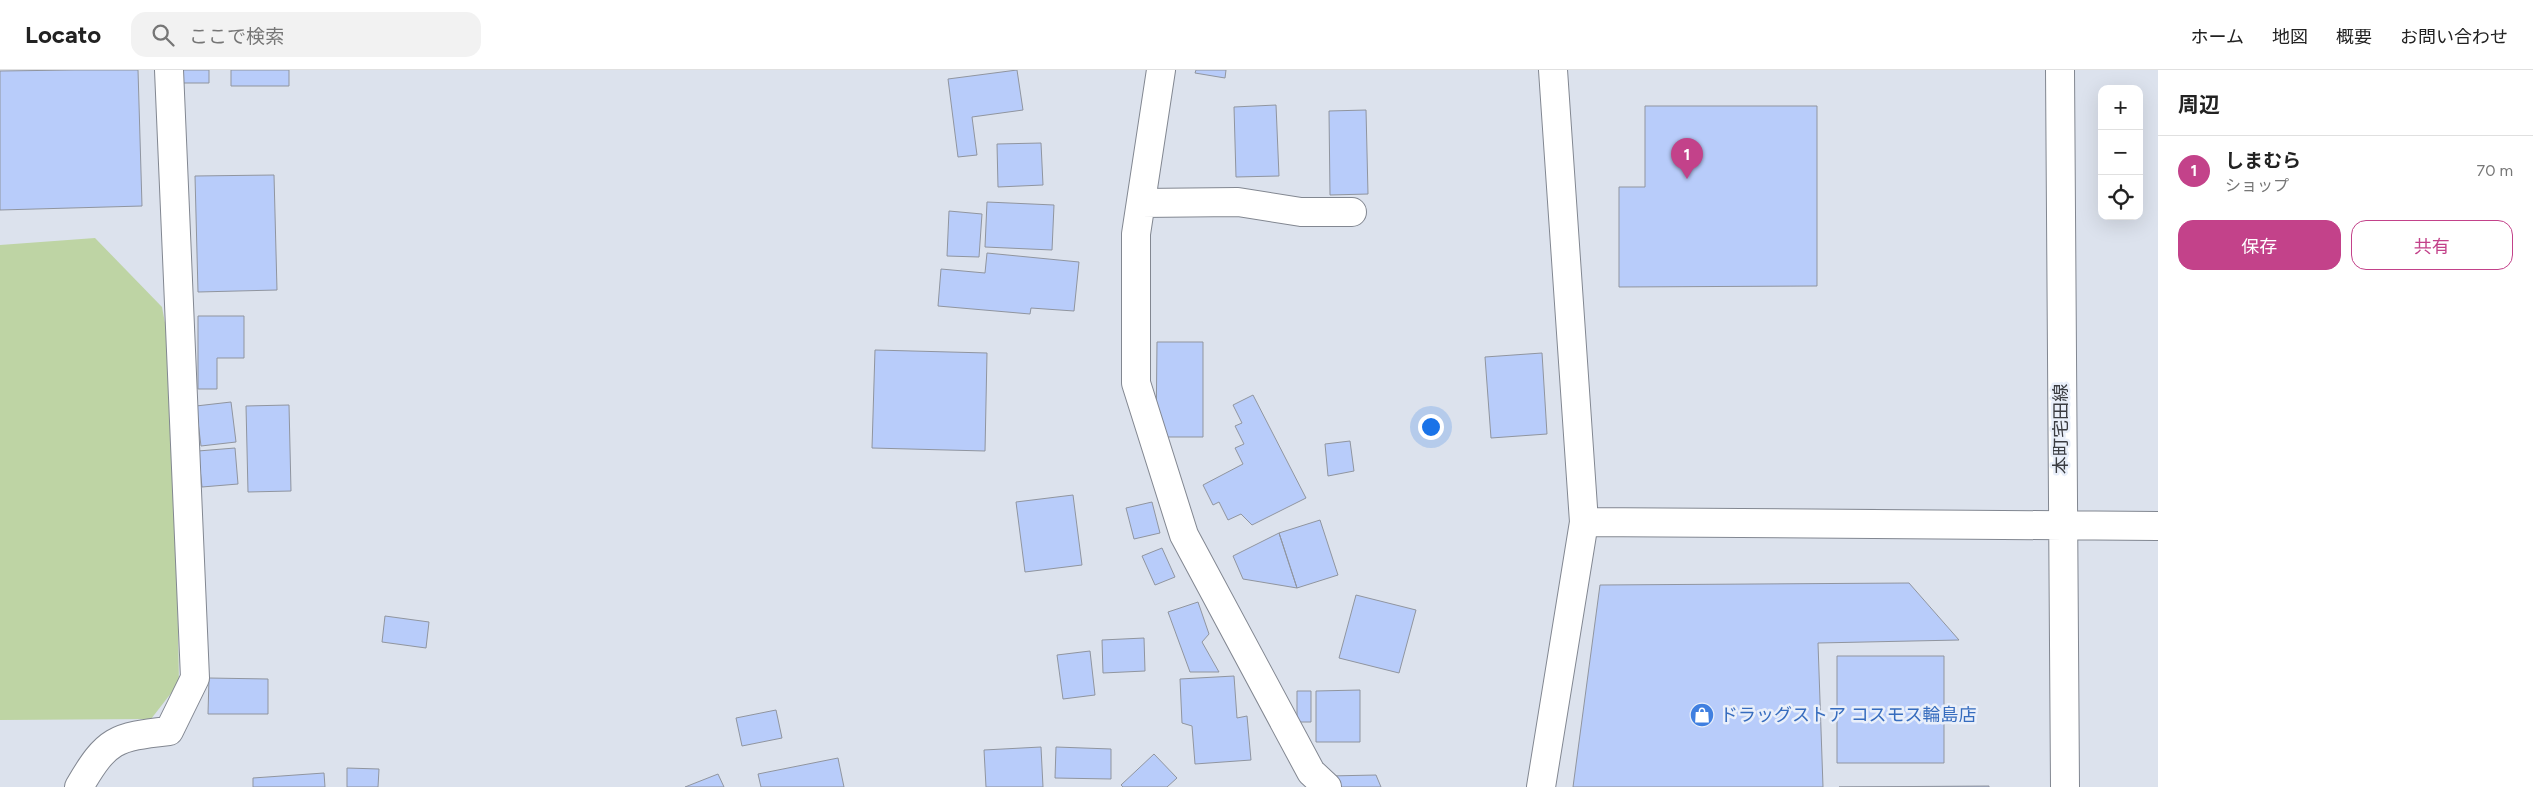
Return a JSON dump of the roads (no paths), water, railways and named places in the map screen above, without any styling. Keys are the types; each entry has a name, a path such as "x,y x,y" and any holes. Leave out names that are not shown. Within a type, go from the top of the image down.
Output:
{"street":[{"path":"79,787 95,760 118,740 132,735 169,731 195,678 169,70"},
{"path":"1161,70 1136,234 1136,383 1184,535 1312,782"},
{"path":"1541,787 1584,522 1568,311 1553,70"},
{"name":"本町宅田線","path":"2060,70 2065,787"},
{"path":"1141,203 1238,202 1301,212 1352,212"},
{"path":"1584,522 2158,526"}],"place":[{"name":"しまむら","path":"1687,179"},
{"name":"ドラッグストア コスモス輪島店","path":"1702,715"}]}
